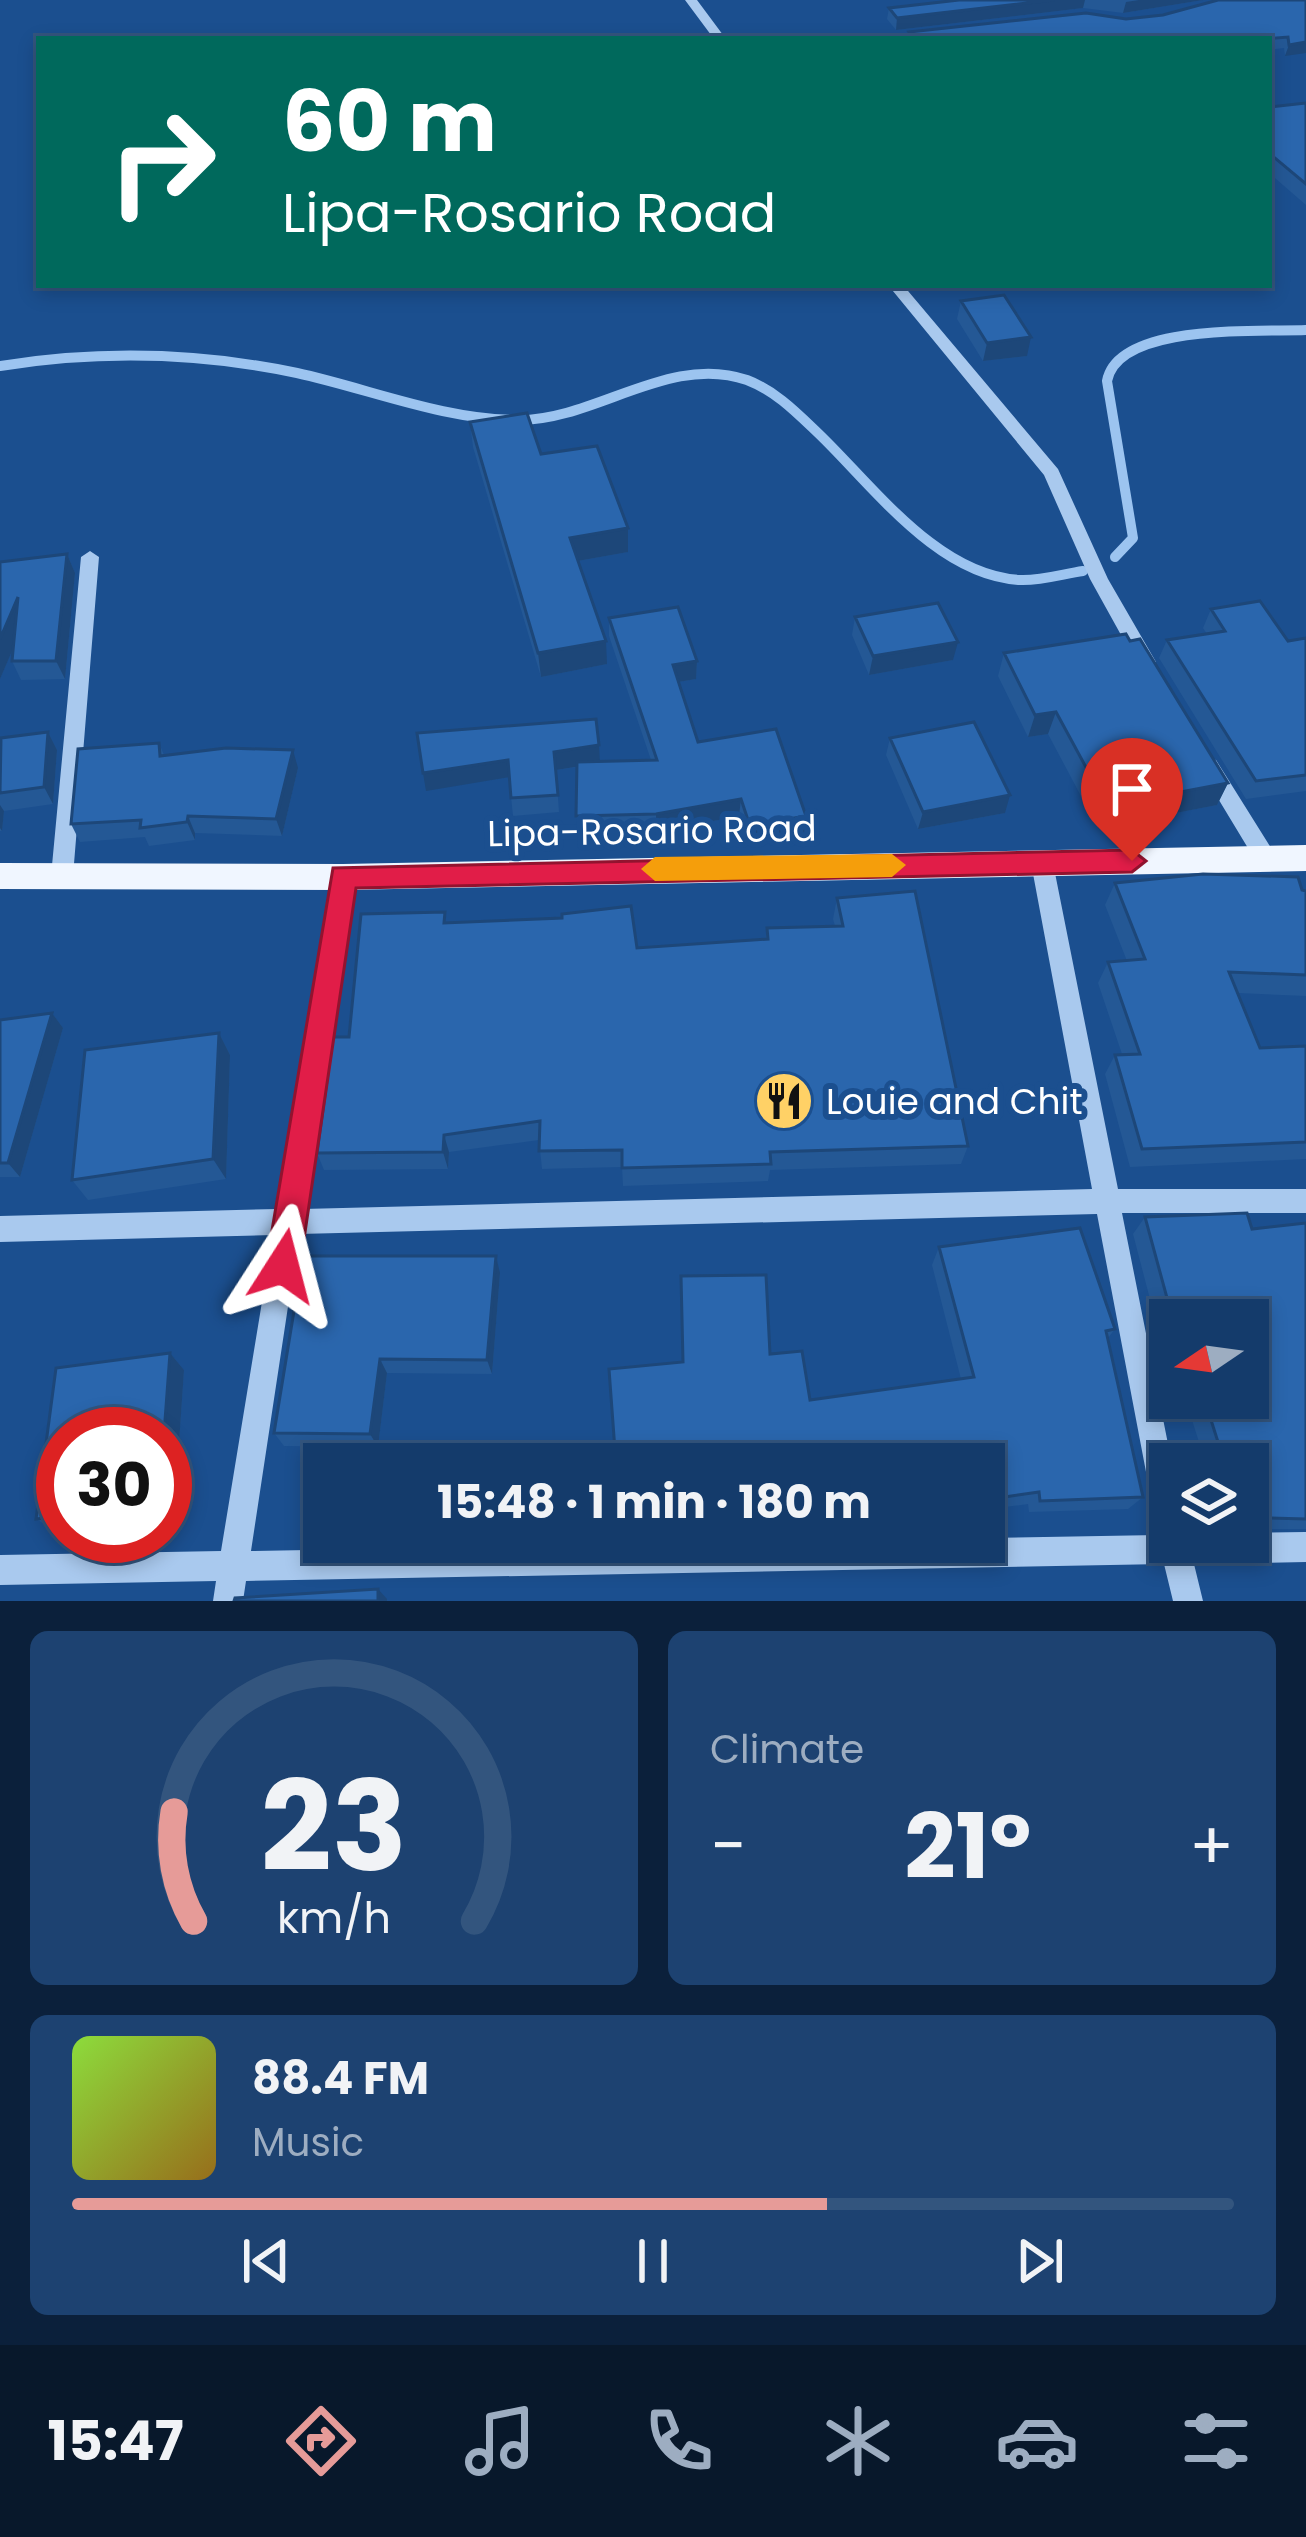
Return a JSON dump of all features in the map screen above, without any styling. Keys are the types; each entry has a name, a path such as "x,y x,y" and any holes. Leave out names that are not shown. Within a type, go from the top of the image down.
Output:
{"main road":[{"name":"Lipa-Rosario Road","path":"0,876 343,877 1306,857"}],"street":[{"path":"691,0 718,36"},
{"path":"907,36 945,30"},
{"path":"898,288 1052,473 1099,579 1157,680"},
{"path":"62,876 90,556"},
{"path":"1193,739 1265,857"},
{"path":"1042,863 1153,1443"},
{"path":"228,1601 343,877"},
{"path":"0,1229 1104,1201 1306,1201"},
{"path":"0,1570 1149,1540"},
{"path":"1269,1545 1306,1547"},
{"path":"1178,1563 1188,1601"}],"building":[{"path":"959,0 1054,0 897,18 889,8"},
{"path":"1218,0 1306,0 1306,42 1289,45 1288,37 1272,36 912,36 909,32 1086,13 1126,19"},
{"path":"1306,103 1306,184 1272,156 1272,107"},
{"path":"1004,295 1031,337 987,343 961,301"},
{"path":"527,413 541,454 597,446 628,528 570,538 606,641 538,653 470,422"},
{"path":"67,554 56,661 12,661 18,597 0,639 0,562"},
{"path":"1260,601 1288,641 1306,638 1306,775 1256,781 1167,640 1225,631 1211,609"},
{"path":"938,603 958,642 873,656 855,617"},
{"path":"678,607 697,661 673,665 698,742 776,729 806,816 750,826 741,799 656,814 576,816 577,762 657,760 609,618"},
{"path":"1126,634 1130,641 1140,639 1228,783 1107,806 1056,712 1035,715 1004,653"},
{"path":"596,719 599,745 554,752 558,795 511,798 508,760 423,773 417,733"},
{"path":"974,722 1010,795 923,812 890,738"},
{"path":"48,732 44,787 0,793 1,738"},
{"path":"159,743 160,756 226,748 293,750 276,819 188,816 187,822 140,828 141,820 71,824 78,749"},
{"path":"1203,874 1298,877 1306,891 1306,975 1229,972 1260,1048 1306,1046 1306,1142 1142,1149 1115,1055 1140,1054 1108,962 1145,959 1115,883"},
{"path":"915,891 968,1146 770,1152 771,1164 622,1168 622,1150 539,1151 540,1121 444,1135 443,1152 317,1153 333,1037 349,1037 361,914 445,912 444,923 562,918 562,914 631,906 637,948 768,939 767,928 843,926 837,898"},
{"path":"52,1013 8,1163 0,1163 0,1020"},
{"path":"219,1033 213,1159 72,1180 85,1050"},
{"path":"1247,1213 1252,1229 1306,1223 1306,1519 1269,1518 1269,1443 1218,1443 1211,1419 1269,1419 1269,1299 1167,1299 1145,1217"},
{"path":"1080,1228 1115,1329 1106,1331 1143,1497 1040,1501 1039,1492 1005,1497 1005,1443 614,1443 609,1369 683,1362 681,1276 766,1275 770,1354 802,1351 810,1400 974,1377 939,1247"},
{"path":"303,1256 496,1256 487,1360 380,1359 370,1434 274,1433"},
{"path":"170,1353 166,1407 51,1407 56,1368"},
{"path":"378,1589 378,1601 234,1601 235,1598"}],"waterway":[{"path":"1115,557 1133,538 1107,381 1117,362 1136,349 1193,334 1306,330"},
{"path":"0,366 75,357 186,357 297,373 463,415 519,420 576,410 661,381 718,374 747,380 786,403 909,525 962,563 990,575 1020,580 1083,571"}],"slow traffic":[{"path":"655,869 892,865"}],"place":[{"name":"Louie and Chit","path":"784,1101"}],"route":[{"path":"283,1266 343,877 1132,861"}]}
